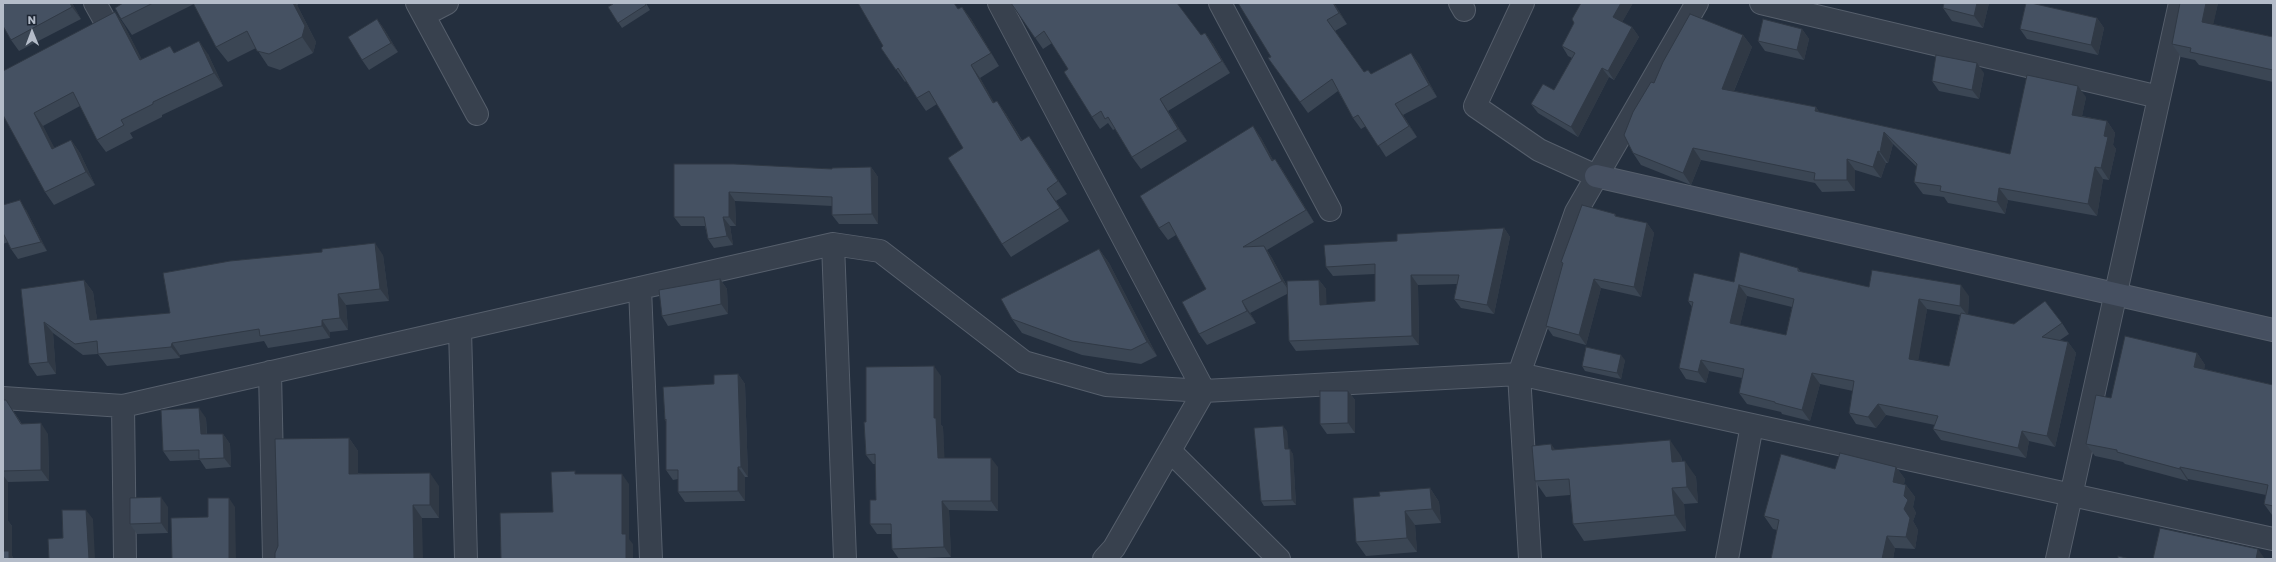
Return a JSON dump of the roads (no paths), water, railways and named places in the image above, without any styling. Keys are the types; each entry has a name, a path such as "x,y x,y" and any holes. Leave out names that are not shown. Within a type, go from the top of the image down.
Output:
{"street":[{"path":"447,3 421,9 476,114"},
{"path":"999,3 1204,391"},
{"path":"1220,3 1330,210"},
{"path":"1523,3 1475,106 1539,150 1596,176 2273,330"},
{"path":"1530,559 1519,374 1576,212 1697,3"},
{"path":"1761,3 2159,97"},
{"path":"2058,559 2180,3"},
{"path":"85,31 100,12 125,10"},
{"path":"833,244 845,559"},
{"path":"3,398 123,406 833,244 880,250 1024,362 1106,385 1204,391 1519,374 2273,539"},
{"path":"640,288 651,559"},
{"path":"460,329 466,559"},
{"path":"270,372 274,559"},
{"path":"1104,559 1114,548 1204,391"},
{"path":"123,406 125,559"},
{"path":"1727,559 1752,425"},
{"path":"1170,451 1280,559"}]}
